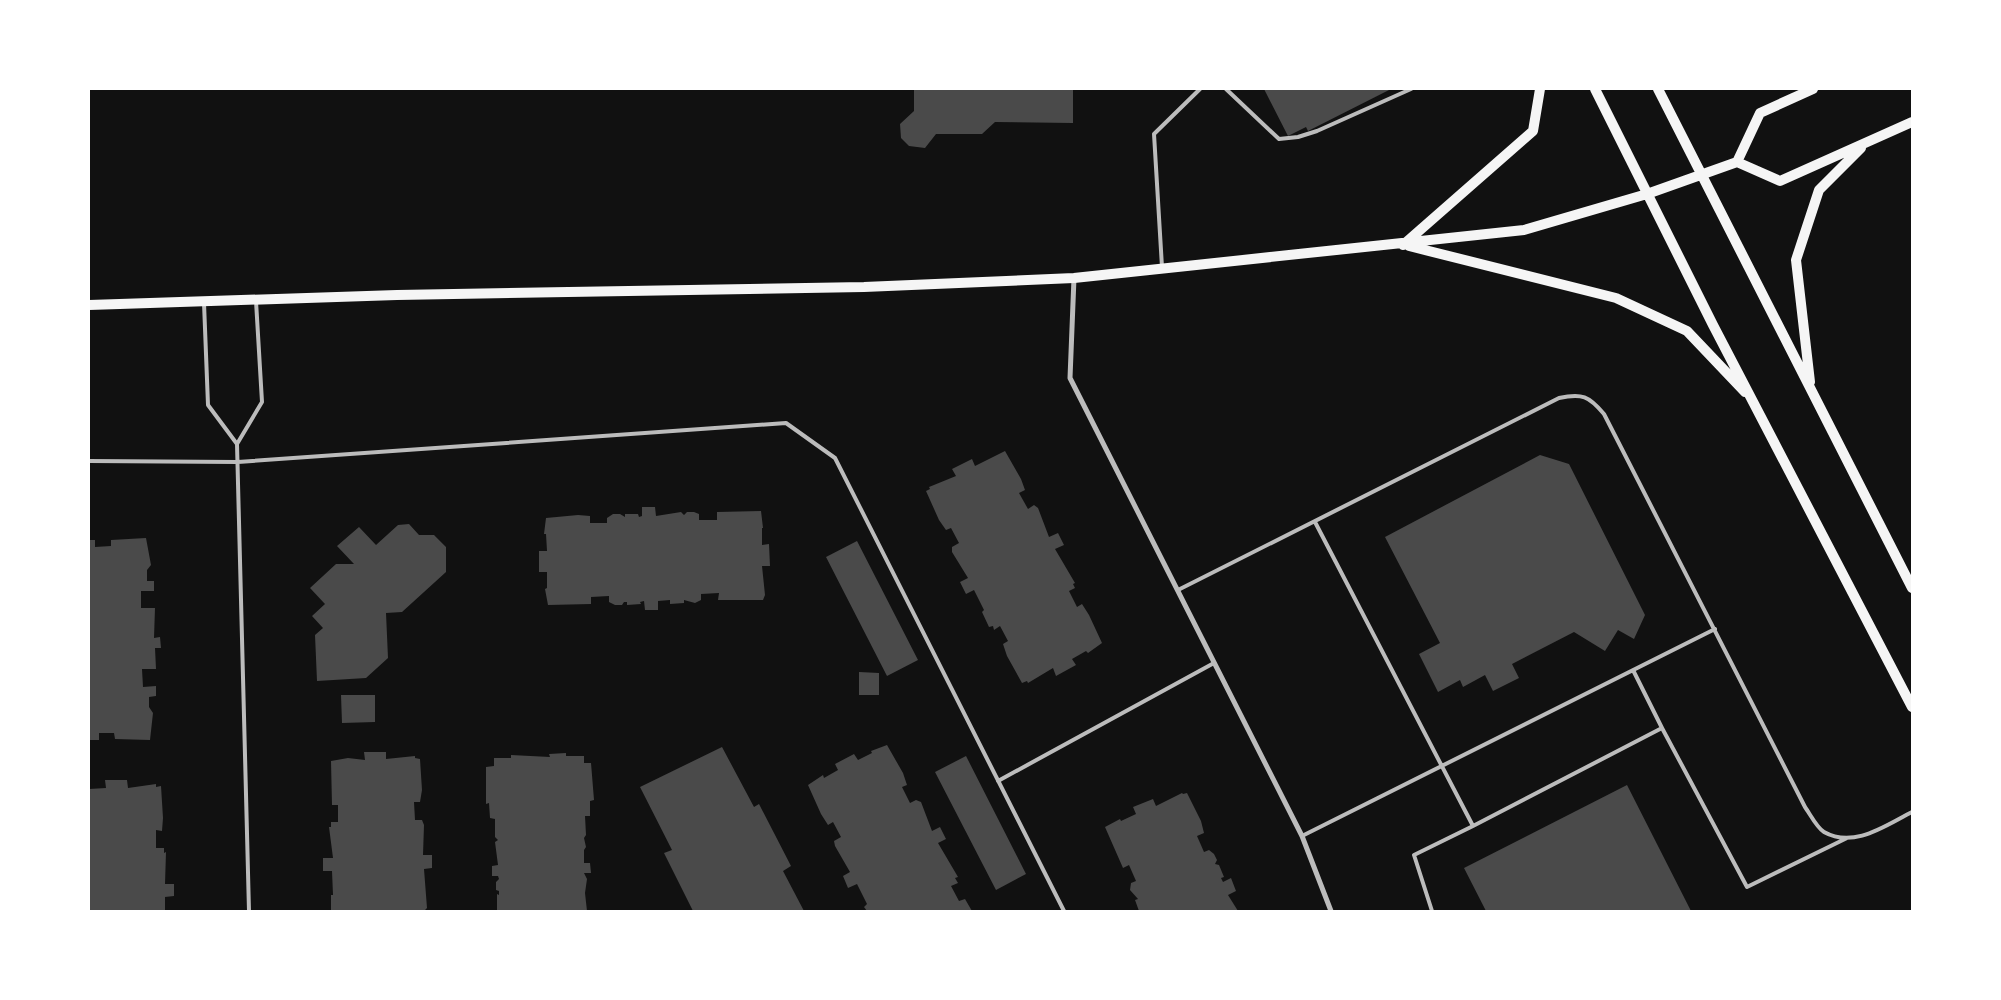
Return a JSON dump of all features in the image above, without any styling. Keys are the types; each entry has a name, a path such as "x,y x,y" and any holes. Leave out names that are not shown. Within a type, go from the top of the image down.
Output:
{"main road":[{"path":"1403,244 1533,131 1540,89"},
{"path":"1595,89 1753,401 1912,707"},
{"path":"1658,89 1912,588"},
{"path":"89,306 256,302 397,295 864,287 1074,278 1524,230 1647,194 1737,162 1760,113 1813,89"},
{"path":"1737,162 1780,181 1865,145 1912,122"},
{"path":"1811,388 1796,260 1819,190 1865,145"},
{"path":"1403,244 1616,298 1687,331 1753,401"}],"street":[{"path":"1074,278 1070,378 1302,836 1331,911"}],"lane":[{"path":"1162,269 1154,134 1200,89"},
{"path":"1226,89 1279,139 1298,137 1317,131 1411,89"},
{"path":"237,444 262,402 256,302"},
{"path":"204,303 208,405 237,444 249,911"},
{"path":"1178,590 1559,398 1576,394 1592,400 1604,414 1805,807 1823,832 1847,838"},
{"path":"89,462 238,462 786,423 835,458 1064,911"},
{"path":"1315,522 1473,826"},
{"path":"1302,836 1714,629"},
{"path":"998,781 1214,663"},
{"path":"1633,670 1747,887 1847,838 1868,835 1912,812"},
{"path":"1432,911 1414,855 1662,728"}],"building":[{"path":"914,89 1073,89 1073,123 995,122 982,134 936,134 925,148 909,146 901,138 900,124 914,111"},
{"path":"1264,89 1391,89 1308,131 1306,127 1288,136"},
{"path":"1005,451 1021,479 1025,490 1019,493 1028,509 1034,505 1038,508 1049,537 1058,533 1064,545 1055,549 1075,583 1073,584 1075,588 1069,591 1077,607 1082,604 1089,615 1102,643 1088,653 1086,651 1072,659 1076,665 1056,676 1053,668 1028,683 1027,681 1022,683 1007,656 1003,644 1008,641 1000,626 994,630 993,626 989,627 982,612 984,610 974,590 966,594 960,582 968,578 952,552 952,547 959,543 951,528 946,530 939,520 926,491 930,489 929,487 956,476 952,469 972,459 975,466"},
{"path":"1540,455 1569,464 1645,615 1634,639 1618,630 1605,651 1574,632 1512,664 1519,678 1493,691 1485,675 1463,687 1460,680 1438,692 1419,654 1440,643 1385,537"},
{"path":"642,507 655,507 656,516 681,512 684,515 687,512 694,512 699,514 699,520 717,520 717,512 761,511 762,545 769,544 770,566 762,566 765,595 763,600 718,600 719,593 701,594 701,600 695,603 684,600 684,603 670,604 670,600 658,601 658,610 645,610 644,601 640,602 641,604 627,605 627,602 624,602 622,605 615,605 609,602 609,596 591,597 591,604 548,605 545,589 547,588 547,572 539,572 539,551 547,551 546,534 544,534 546,518 578,515 590,516 590,523 607,523 607,518 613,514 620,514 625,517 625,514 638,514 639,517 642,516"},
{"path":"409,524 419,535 434,535 446,547 446,572 402,612 386,613 388,658 366,678 317,681 315,635 323,628 312,616 325,604 310,588 336,564 354,564 337,546 359,527 376,545 398,525"},
{"path":"146,538 151,565 147,570 147,581 154,581 154,591 141,591 141,608 155,608 154,638 160,637 161,648 155,648 156,669 142,669 143,687 156,686 156,696 149,697 149,707 153,713 150,740 115,739 114,733 99,733 99,740 89,740 89,540 95,540 95,547 111,546 111,540"},
{"path":"857,541 918,660 887,676 826,557"},
{"path":"859,672 879,673 879,695 859,695"},
{"path":"341,695 375,695 375,722 342,723"},
{"path":"887,745 903,773 907,785 902,787 910,803 916,800 921,802 932,831 940,827 946,839 938,843 958,877 955,878 958,883 951,886 959,901 965,899 972,911 867,911 864,907 867,904 857,884 848,888 843,876 850,872 834,841 841,837 833,822 828,825 821,814 808,785 823,775 824,778 838,770 835,764 854,754 858,760 872,753 871,751"},
{"path":"722,747 754,807 759,804 791,866 783,871 804,911 693,911 664,853 672,850 640,787"},
{"path":"364,752 386,752 386,759 415,756 415,758 420,759 422,790 420,802 414,802 415,820 422,820 424,825 423,855 432,855 432,868 424,869 427,908 424,911 331,911 331,895 333,895 332,871 323,871 323,858 333,858 329,827 331,827 331,822 338,822 338,805 332,805 331,761 348,758 365,760"},
{"path":"566,753 566,756 584,756 584,763 591,763 594,800 590,801 590,816 585,816 586,835 584,838 586,847 584,850 584,863 590,863 591,873 584,873 587,879 585,893 587,911 497,911 497,894 499,895 499,891 496,890 496,882 499,879 498,876 492,876 492,866 498,865 495,842 498,840 495,837 495,819 490,818 489,803 486,804 486,767 494,766 494,758 511,758 511,755 550,757 549,754"},
{"path":"966,756 1026,874 996,890 935,772"},
{"path":"105,780 127,780 128,788 156,784 156,787 161,786 162,831 156,830 156,848 164,848 164,853 166,852 165,884 174,884 174,896 165,897 165,911 89,911 89,789 106,788"},
{"path":"1627,785 1691,911 1486,911 1464,868"},
{"path":"1182,793 1187,793 1201,821 1204,833 1197,836 1204,852 1209,850 1214,854 1217,860 1215,864 1219,865 1224,877 1221,878 1223,882 1231,878 1236,891 1228,895 1238,911 1139,911 1135,900 1138,899 1130,890 1131,883 1136,881 1129,865 1123,868 1105,827 1120,819 1121,821 1136,814 1133,807 1153,799 1156,806"}]}
